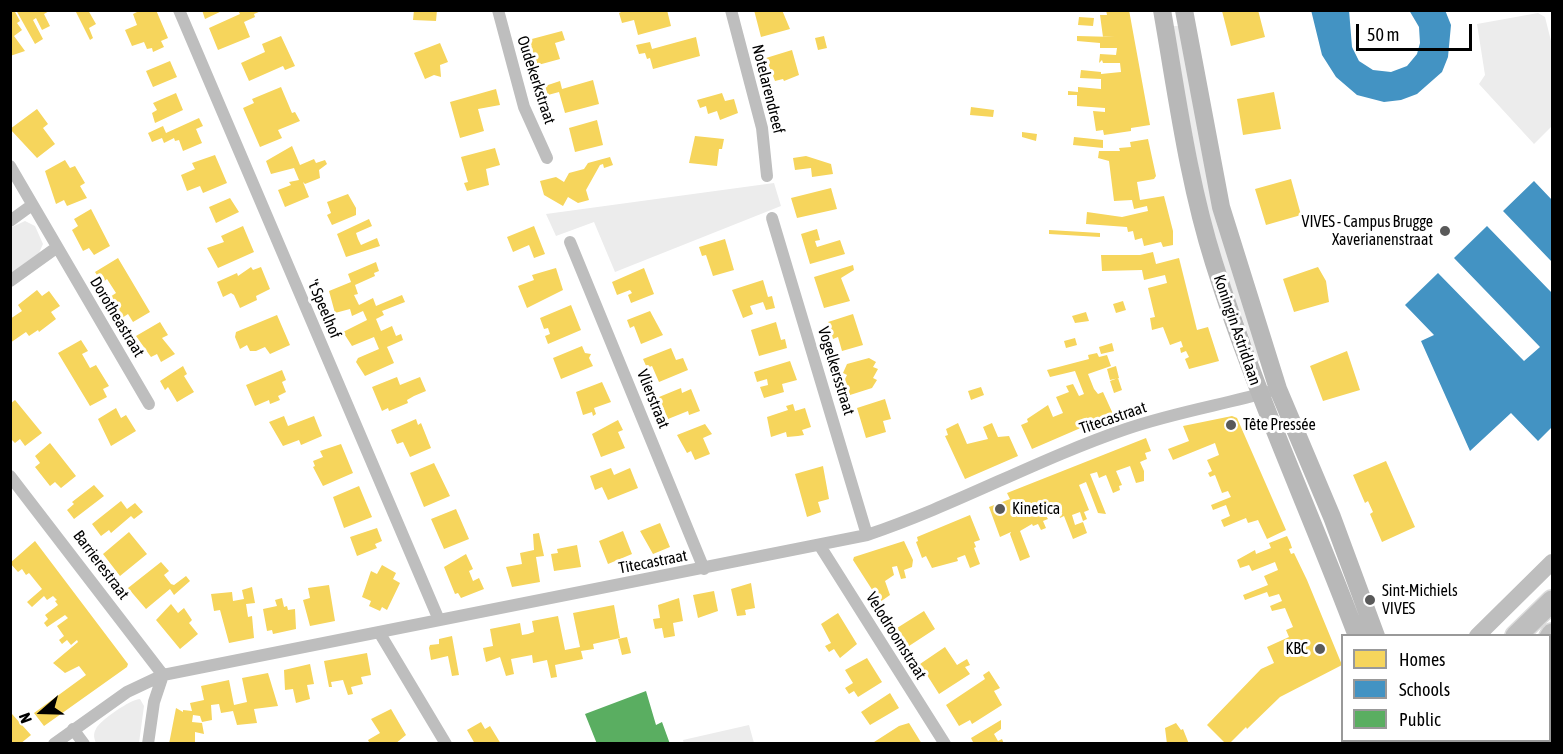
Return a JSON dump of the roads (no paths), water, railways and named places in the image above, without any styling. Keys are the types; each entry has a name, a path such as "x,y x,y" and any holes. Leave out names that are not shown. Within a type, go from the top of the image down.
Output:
{"highway":[{"path":"1518,634 1552,601"}],"main road":[{"name":"Koningin Astridlaan","path":"1162,10 1194,191 1213,262 1258,394 1356,634"},
{"name":"Koningin Astridlaan","path":"1184,10 1221,207 1278,389 1332,517 1375,634"}],"street":[{"name":"'t Speelhof","path":"179,10 439,621"},
{"name":"Oudekerkstraat","path":"498,10 524,107 547,158"},
{"name":"Notelarendreef","path":"731,10 762,128 767,176"},
{"name":"Dorotheastraat","path":"10,166 149,404"},
{"path":"10,221 32,205"},
{"name":"Vogelkersstraat","path":"772,218 867,535"},
{"name":"Vlierstraat","path":"570,242 704,569"},
{"path":"10,281 56,248"},
{"name":"Titecastraat","path":"54,744 127,692 163,675 867,535 947,506 1071,450 1128,428 1278,389"},
{"name":"Barrierestraat","path":"10,476 163,675"},
{"name":"Velodroomstraat","path":"820,546 945,744"},
{"path":"1480,634 1552,562"},
{"path":"379,632 446,744"},
{"path":"148,744 154,702 163,675"},
{"path":"74,729 84,744"}],"place":[{"name":"VIVES - Campus Brugge Xaverianenstraat","path":"1445,231"},
{"name":"Tête Pressée","path":"1231,425"},
{"name":"Kinetica","path":"1000,509"},
{"name":"Sint-Michiels VIVES","path":"1370,600"},
{"name":"KBC","path":"1320,649"}]}
